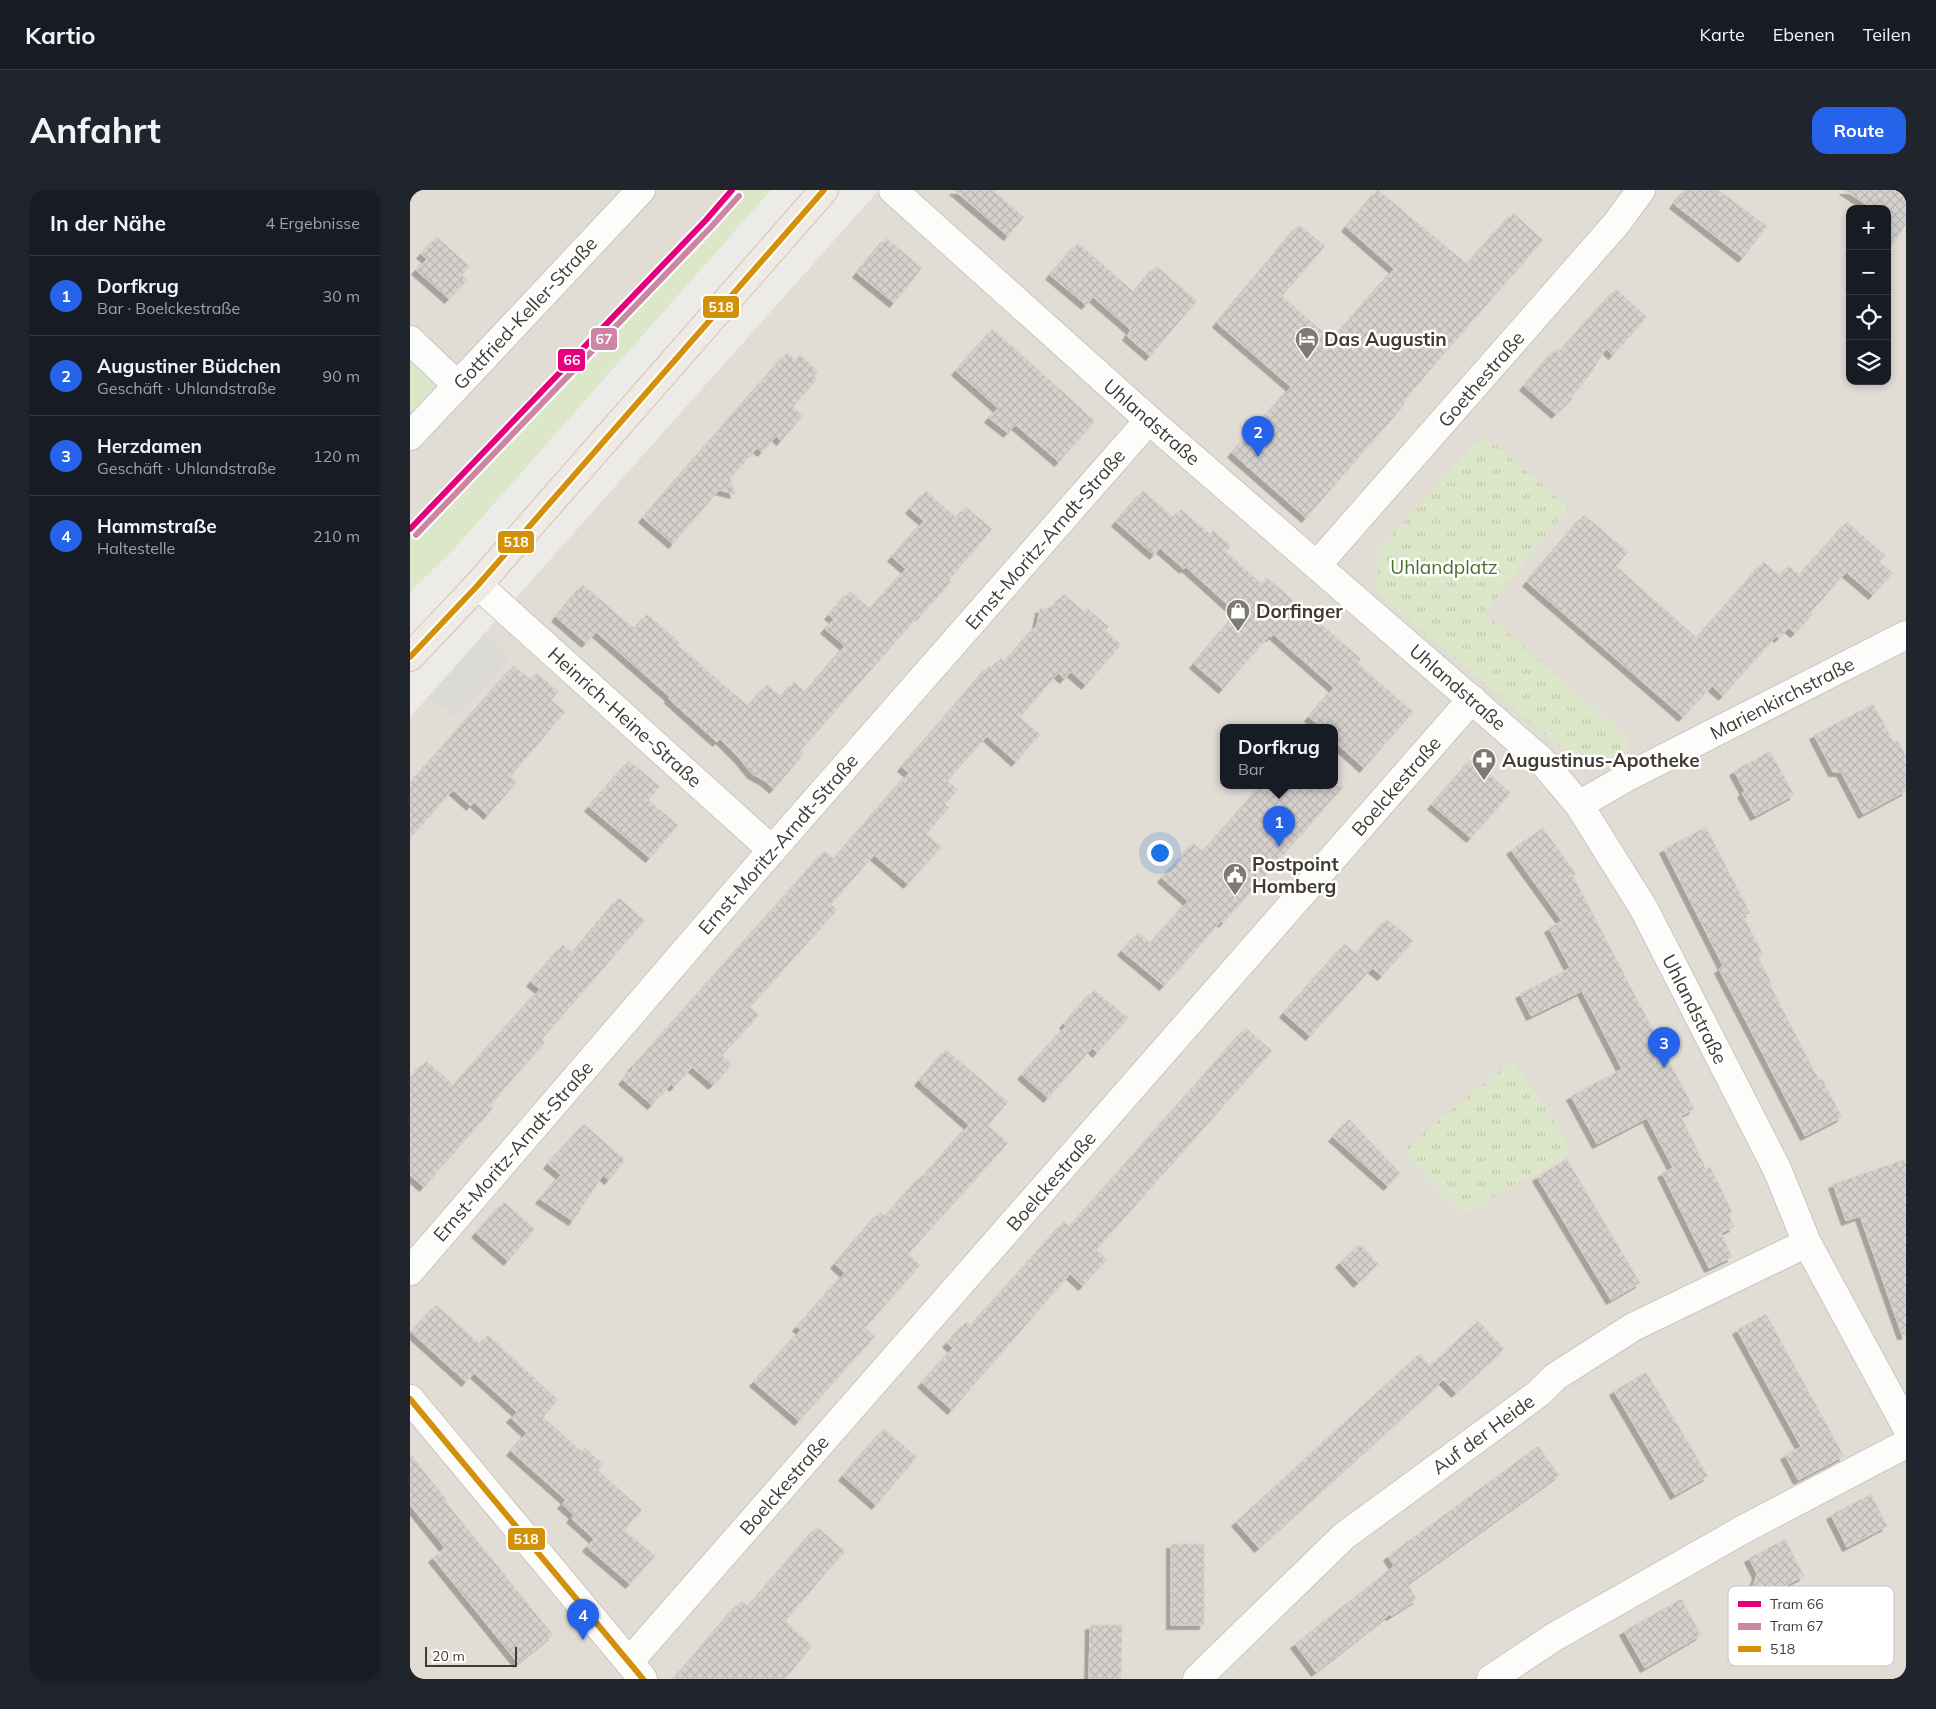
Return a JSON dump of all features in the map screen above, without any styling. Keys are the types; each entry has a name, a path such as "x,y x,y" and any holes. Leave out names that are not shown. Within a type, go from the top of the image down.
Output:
{"main road":[{"path":"410,657 478,585 824,190"}],"street":[{"name":"Gottfried-Keller-Straße","path":"410,436 641,190"},
{"name":"Uhlandstraße","path":"893,190 1149,420 1541,760 1579,805 1644,908 1777,1169 1807,1243 1904,1418"},
{"name":"Goethestraße","path":"1317,565 1616,224 1641,190"},
{"path":"410,340 457,385"},
{"name":"Ernst-Moritz-Arndt-Straße","path":"410,1271 772,850 1149,420"},
{"name":"Heinrich-Heine-Straße","path":"478,585 772,850"},
{"name":"Marienkirchstraße","path":"1579,805 1629,776 1906,634"},
{"name":"Boelckestraße","path":"636,1670 1472,700"},
{"name":"Auf der Heide","path":"1197,1679 1344,1536 1539,1393 1555,1378 1633,1327 1807,1243"},
{"path":"410,1399 636,1670"},
{"path":"1491,1679 1554,1637 1744,1529 1906,1444"}],"shaded area":[{"path":"410,190 758,190 410,569"},
{"path":"879,190 1906,190 1906,1679 410,1679 410,717"},
{"path":"484,634 510,657 457,719 430,697"}],"green space":[{"path":"738,190 771,190 454,549 410,592 410,539 542,404"},
{"path":"410,354 429,377 432,390 429,397 423,403 410,411"},
{"name":"Uhlandplatz","path":"1486,437 1569,507 1484,613 1625,735 1628,750 1586,769 1377,593 1377,552 1473,446"},
{"path":"1512,1061 1543,1104 1572,1153 1463,1214 1402,1151"}],"building":[{"path":"954,190 992,190 1024,217 1008,236"},
{"path":"1378,190 1467,264 1513,213 1543,240 1441,357 1403,402 1405,404 1306,518 1232,453 1291,387 1217,323 1299,225 1325,246 1282,296 1332,340 1394,269 1346,227"},
{"path":"1685,190 1718,190 1767,226 1743,258 1674,204"},
{"path":"1844,190 1906,190 1906,224 1891,247 1891,205 1867,205"},
{"path":"437,237 469,266 462,275 467,280 449,299 416,270 427,259 421,254"},
{"path":"886,238 922,268 894,303 857,273"},
{"path":"1078,243 1134,292 1156,266 1197,301 1150,356 1127,336 1131,330 1093,297 1086,305 1050,275"},
{"path":"1616,289 1647,317 1613,355 1606,349 1586,380 1571,397 1573,398 1556,414 1524,386 1555,350 1558,353"},
{"path":"993,329 1095,421 1059,462 1016,425 1008,433 989,418 998,408 956,371"},
{"path":"787,353 795,360 800,355 818,371 814,376 817,379 793,407 803,416 781,441 776,436 762,452 757,448 730,478 735,494 719,490 673,544 643,518"},
{"path":"926,491 957,518 966,507 992,529 949,580 951,582 919,615 800,751 804,754 774,789 765,781 752,774 720,739 717,742 669,699 670,697 596,632 586,643 556,617 583,585 635,629 647,614 680,643 678,645 748,706 767,685 782,697 794,682 806,692 845,646 825,629 834,619 829,615 850,591 870,609 906,569 892,557 924,521 910,509"},
{"path":"1143,491 1174,518 1181,509 1210,534 1213,530 1231,546 1226,552 1262,584 1267,578 1361,659 1357,663 1413,712 1364,768 1338,745 1338,724 1317,724 1309,717 1334,688 1273,634 1271,637 1269,636 1223,689 1194,664 1237,613 1186,567 1184,569 1160,548 1154,555 1116,522"},
{"path":"1584,515 1628,552 1616,566 1697,638 1764,562 1780,576 1789,566 1800,575 1847,522 1885,555 1879,562 1893,573 1873,595 1846,572 1811,612 1813,614 1795,633 1789,628 1779,638 1776,636 1723,696 1712,686 1683,717 1527,582"},
{"path":"1064,594 1084,612 1087,608 1109,627 1106,631 1121,645 1086,685 1071,672 1064,679 1058,673 1020,717 1040,734 1016,762 987,736 947,781 958,790 945,804 949,808 926,834 941,847 908,884 874,855 831,904 837,910 750,1007 759,1015 722,1055 732,1064 723,1075 713,1085 692,1067 674,1087 671,1084 652,1105 623,1080 633,1066 825,851 834,859 909,773 902,767 989,666 992,669 1001,658 1005,662 1037,625 1040,609 1054,606"},
{"path":"514,666 531,680 537,673 558,692 551,700 565,712 510,777 517,782 488,815 474,802 471,806 453,790 410,838 410,784"},
{"path":"1873,704 1894,743 1898,741 1906,757 1906,791 1863,814 1841,772 1833,772 1814,735"},
{"path":"1770,751 1794,795 1755,816 1742,793 1745,791 1734,771"},
{"path":"1472,759 1511,793 1471,838 1432,805"},
{"path":"629,761 660,786 648,800 678,825 650,858 589,807"},
{"path":"1338,786 1344,786 1223,923 1221,921 1164,986 1122,951 1138,933 1151,943 1188,901 1162,878 1193,843 1203,852 1258,789 1338,789"},
{"path":"1706,827 1750,913 1743,916 1763,954 1758,957 1772,984 1770,985 1819,1080 1822,1079 1842,1117 1805,1136 1719,969 1723,966 1664,849"},
{"path":"1543,828 1576,874 1573,876 1694,1109 1681,1116 1706,1169 1710,1167 1732,1212 1728,1214 1734,1227 1721,1233 1732,1257 1709,1268 1662,1173 1673,1168 1647,1118 1597,1144 1571,1096 1622,1069 1582,991 1531,1016 1520,994 1570,968 1549,928 1562,921 1511,850"},
{"path":"619,898 645,920 542,1039 545,1042 490,1105 493,1108 424,1187 410,1175 410,1079 426,1061 454,1085 540,989 531,982 563,945 573,953"},
{"path":"1387,919 1413,941 1382,976 1372,968 1310,1036 1284,1013 1345,944 1356,954"},
{"path":"1094,990 1128,1018 1097,1053 1092,1048 1048,1098 1022,1075 1066,1026 1064,1024"},
{"path":"1246,1028 1272,1051 1096,1250 1107,1259 1083,1286 1070,1274 952,1410 922,1383 953,1348 947,1343 966,1322 971,1326 1064,1222 1070,1227"},
{"path":"946,1050 1008,1102 988,1125 1008,1143 908,1254 920,1265 865,1328 875,1336 799,1421 754,1382 801,1330 797,1327 845,1273 835,1264 880,1212 886,1216 969,1125 919,1081"},
{"path":"1349,1119 1400,1173 1388,1186 1333,1137"},
{"path":"584,1124 625,1160 609,1180 603,1175 573,1221 540,1199 561,1175 548,1164"},
{"path":"1567,1159 1640,1283 1611,1300 1537,1177"},
{"path":"1906,1159 1906,1335 1902,1335 1860,1216 1846,1221 1833,1184"},
{"path":"504,1202 535,1229 508,1261 476,1233"},
{"path":"1360,1244 1378,1264 1358,1283 1340,1263"},
{"path":"436,1305 480,1344 488,1335 558,1400 543,1417 582,1452 585,1448 603,1464 598,1470 642,1510 624,1530 655,1556 630,1584 587,1547 594,1539 571,1518 574,1515 562,1504 566,1500 511,1451 527,1433 511,1418 517,1412 474,1373 466,1382 411,1332"},
{"path":"1766,1314 1844,1456 1798,1480 1785,1455 1801,1447 1737,1330"},
{"path":"1478,1321 1504,1349 1456,1393 1436,1372 1443,1380 1259,1548 1236,1522 1419,1354 1430,1366"},
{"path":"1646,1372 1708,1476 1675,1495 1614,1391"},
{"path":"884,1429 917,1457 876,1505 843,1476"},
{"path":"1538,1446 1559,1475 1407,1584 1417,1599 1391,1616 1390,1614 1316,1672 1295,1644 1394,1566 1388,1556"},
{"path":"410,1454 446,1499 445,1501 553,1635 518,1663 433,1558 445,1548 410,1505"},
{"path":"1871,1494 1887,1526 1847,1547 1831,1515"},
{"path":"817,1527 845,1551 785,1621 812,1646 785,1679 674,1679 741,1601 748,1607"},
{"path":"1785,1539 1804,1576 1785,1586 1753,1586 1757,1574 1749,1558"},
{"path":"1171,1544 1204,1544 1204,1625 1171,1625"},
{"path":"1681,1599 1701,1635 1645,1668 1624,1631"},
{"path":"1090,1625 1122,1625 1121,1679 1089,1679"}],"tram line":[{"name":"66","path":"410,529 706,220 732,190"},
{"name":"67","path":"416,535 739,196"}],"transit line":[{"name":"518","path":"410,657 478,585 824,190"},
{"name":"518","path":"410,1399 643,1679"}],"place":[{"name":"Das Augustin","path":"1307,360"},
{"name":"Augustiner Büdchen","path":"1258,457"},
{"name":"Dorfinger","path":"1238,632"},
{"name":"Augustinus-Apotheke","path":"1484,781"},
{"name":"Dorfkrug","path":"1279,847"},
{"name":"Postpoint Homberg","path":"1235,896"},
{"name":"Herzdamen","path":"1664,1068"},
{"name":"Hammstraße","path":"583,1640"}]}
